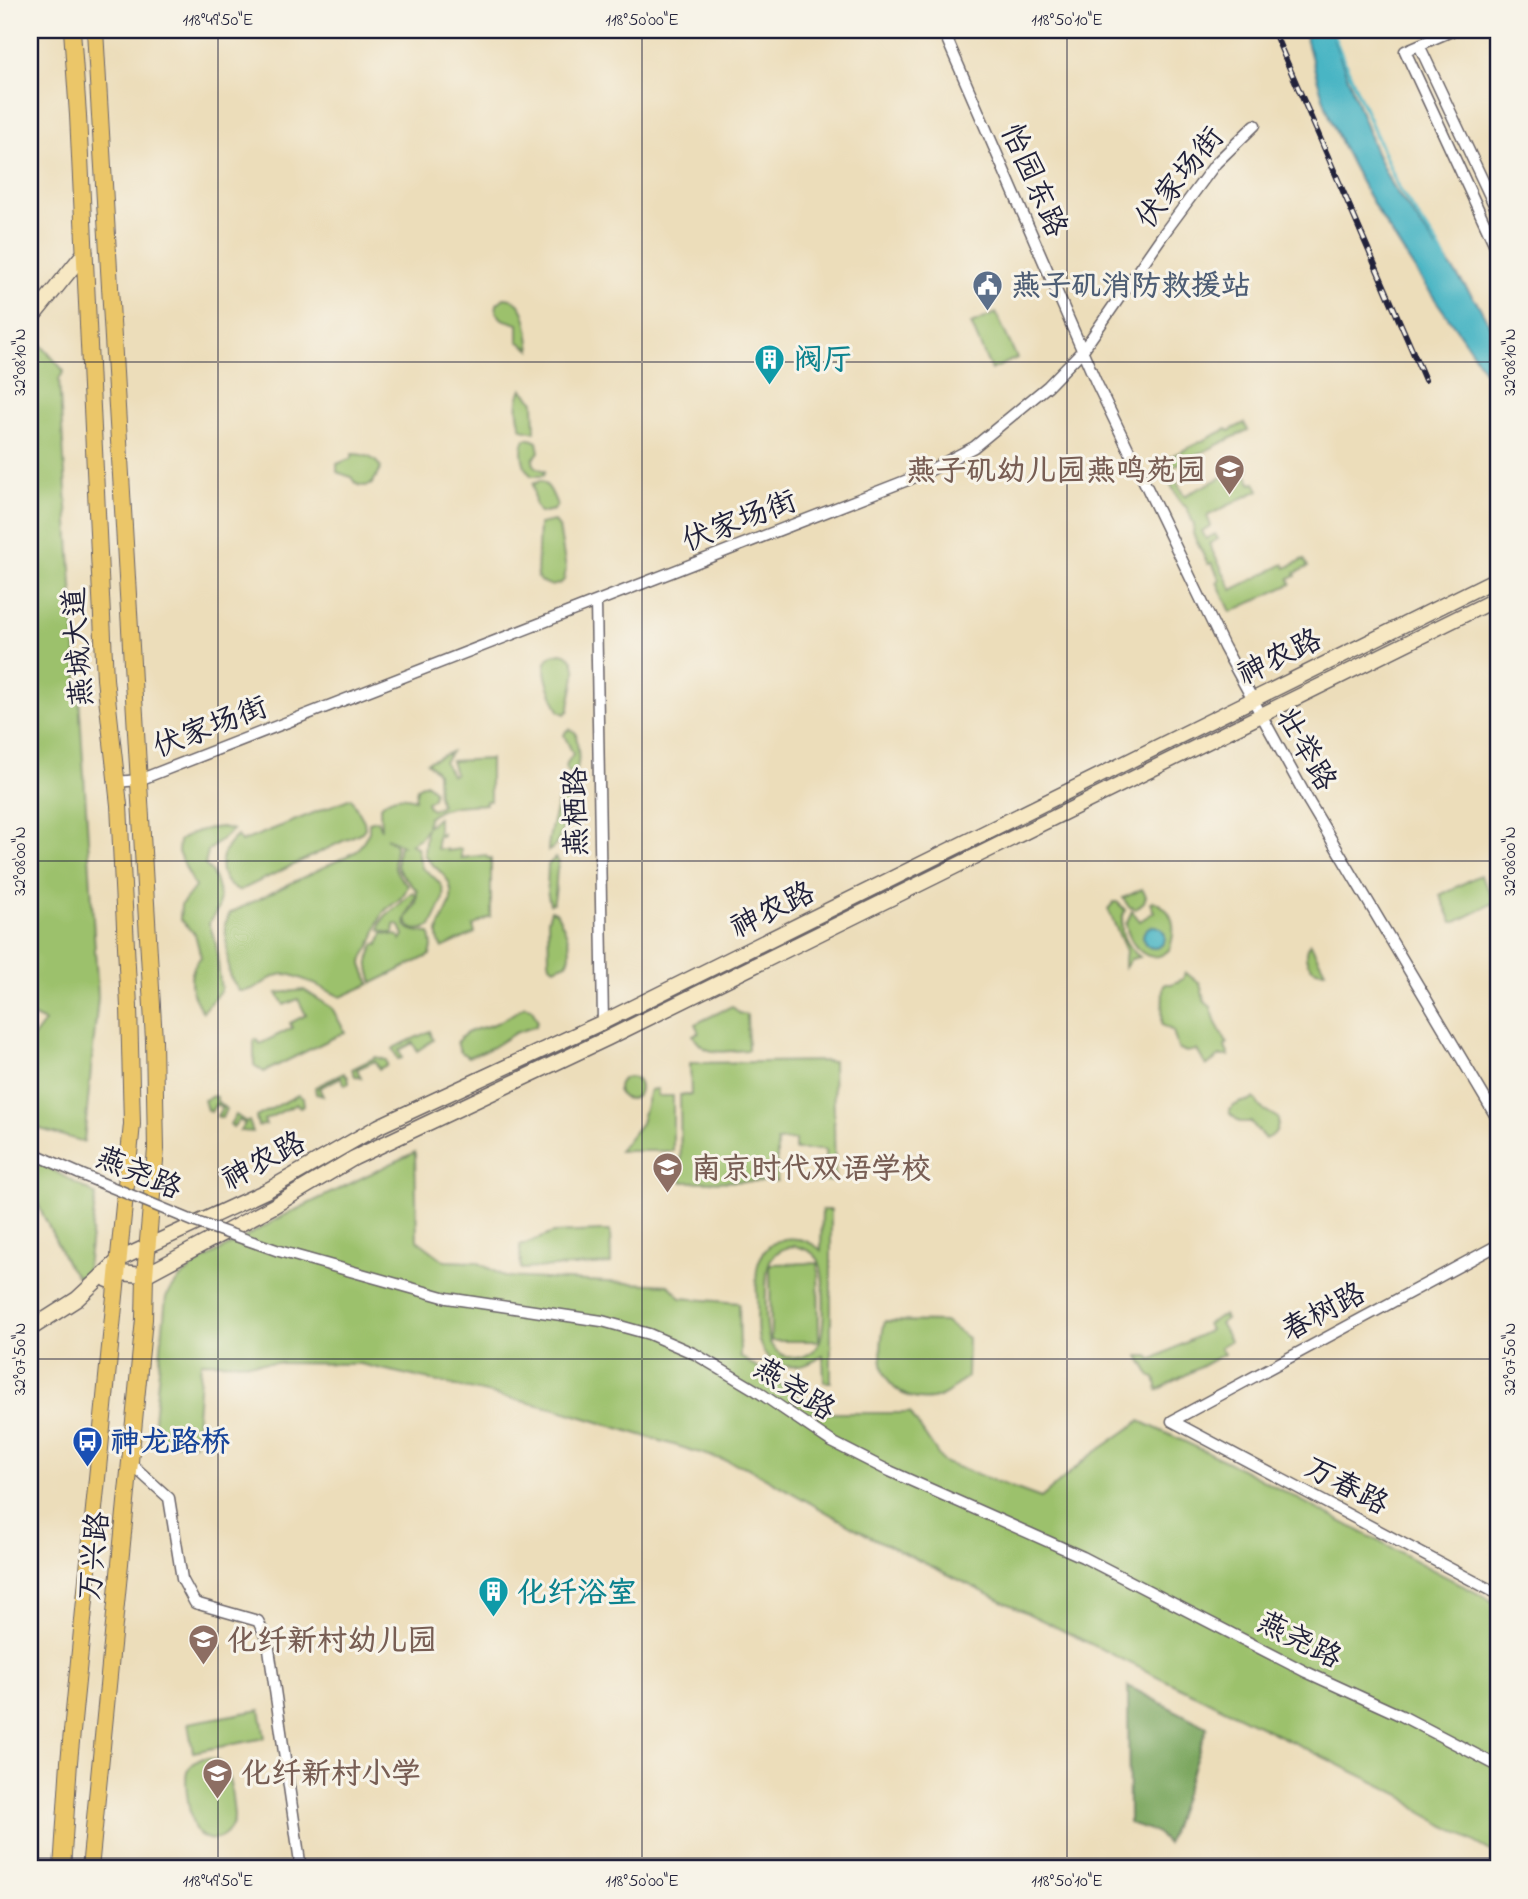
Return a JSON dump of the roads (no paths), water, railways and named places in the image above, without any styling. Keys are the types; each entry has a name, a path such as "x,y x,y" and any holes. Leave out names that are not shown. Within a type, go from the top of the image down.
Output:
{"main road":[{"name":"燕城大道","path":"72,30 105,679 116,782 130,1007 132,1124 120,1266"},
{"name":"燕城大道","path":"95,30 154,1040 156,1149 148,1247"},
{"name":"万兴路","path":"90,1869 144,1319 148,1247"},
{"name":"万兴路","path":"62,1869 69,1762 120,1266"}],"street":[{"name":"怡园东路","path":"943,30 1083,350"},
{"path":"1454,30 1405,51 1498,252"},
{"path":"1419,45 1498,213"},
{"name":"伏家场街","path":"116,782 139,780 954,460 974,447 1048,386 1083,350 1216,163 1255,125"},
{"path":"30,320 85,252"},
{"name":"壮举路","path":"1083,350 1223,648 1259,714 1498,1120"},
{"name":"神农路","path":"30,1329 77,1299 148,1247 266,1191 379,1126 603,1022 1498,578"},
{"name":"神农路","path":"145,1275 272,1207 355,1158 608,1038 1498,598"},
{"name":"燕栖路","path":"596,601 603,1022"},
{"name":"燕尧路","path":"30,1152 193,1221 279,1251 447,1298 602,1321 649,1334 706,1360 841,1446 898,1475 1083,1557 1306,1672 1402,1716 1498,1766"},
{"name":"春树路","path":"1172,1421 1498,1245"},
{"path":"120,1266 145,1275"},
{"name":"万春路","path":"1172,1421 1498,1594"},
{"path":"130,1463 169,1498 182,1579 195,1603 258,1621 268,1642 301,1869"}],"water":[{"path":"1304,30 1330,30 1376,153 1392,186 1478,304 1498,340 1498,396 1468,346 1392,234 1353,166 1326,107"},
{"path":"1154,926 1162,929 1165,937 1162,945 1154,948 1146,945 1143,937 1146,929"}],"waterway":[{"path":"1331,30 1399,189 1438,246 1448,266"}],"railway":[{"path":"1273,30 1425,380"}],"place":[{"name":"燕子矶消防救援站","path":"988,312"},
{"name":"阀厅","path":"770,386"},
{"name":"燕子矶幼儿园燕鸣苑园","path":"1229,497"},
{"name":"南京时代双语学校","path":"668,1195"},
{"name":"神龙路桥","path":"87,1468"},
{"name":"化纤浴室","path":"494,1619"},
{"name":"化纤新村幼儿园","path":"204,1667"},
{"name":"化纤新村小学","path":"218,1800"}]}
